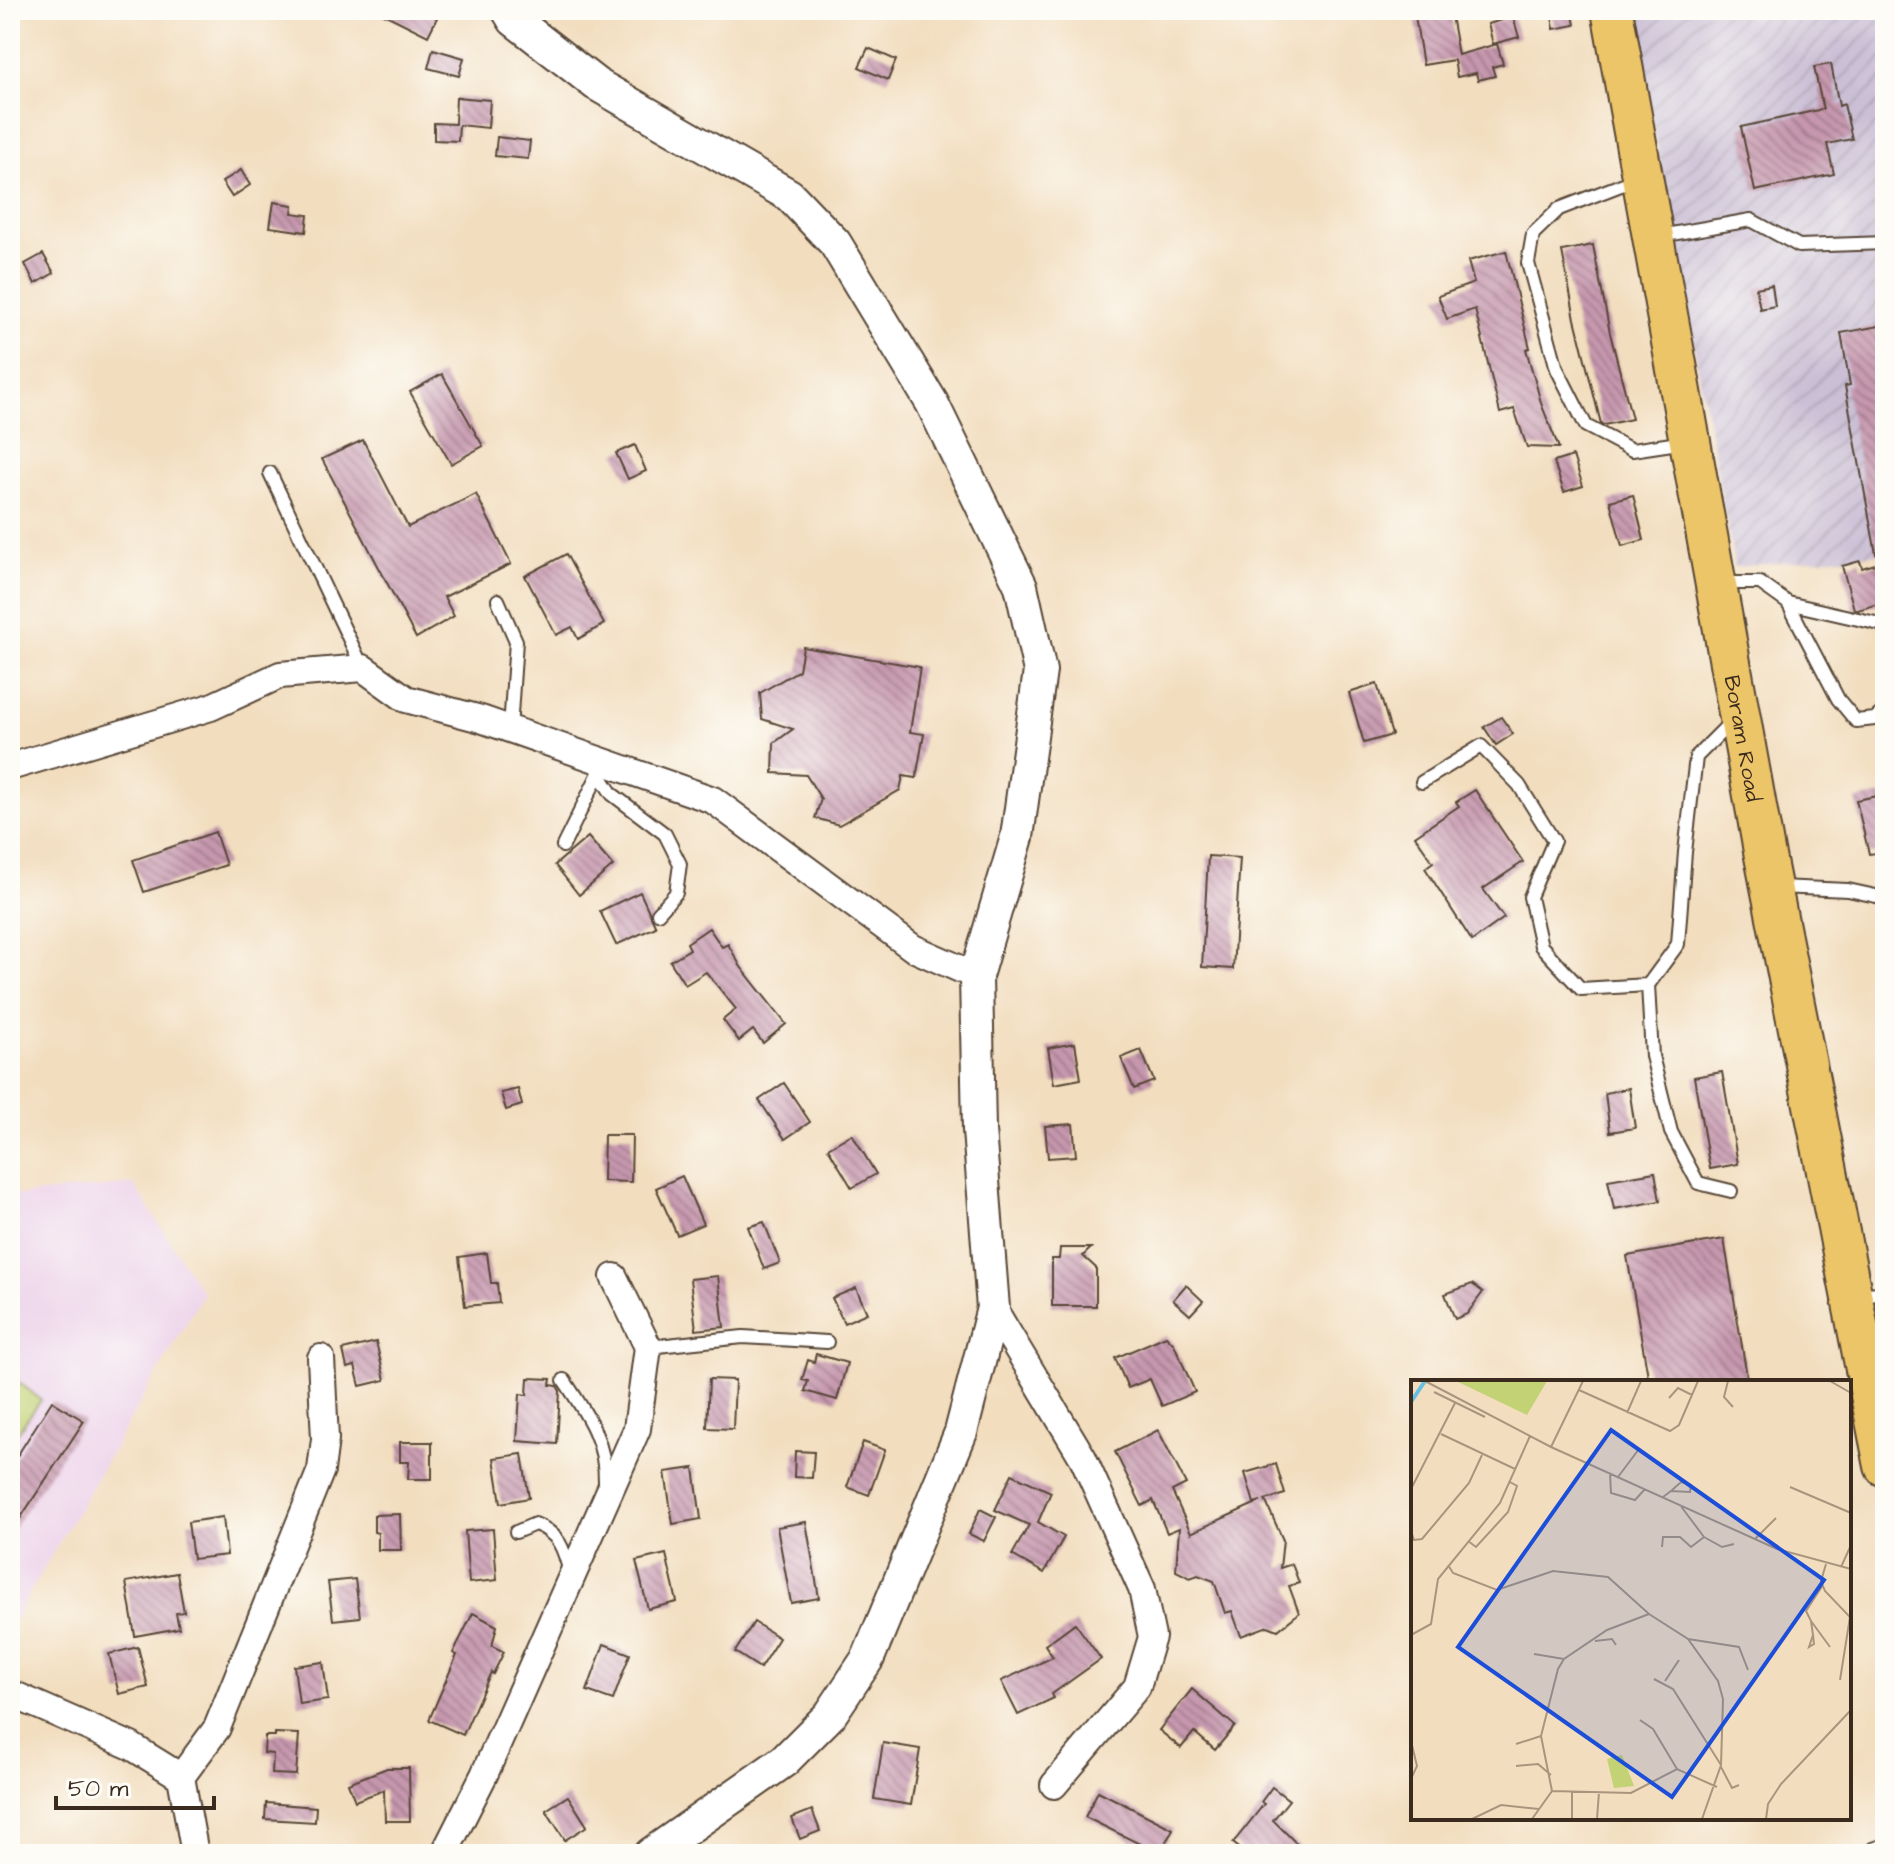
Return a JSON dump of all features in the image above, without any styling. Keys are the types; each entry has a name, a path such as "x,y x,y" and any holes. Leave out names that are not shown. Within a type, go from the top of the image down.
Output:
{"main road":[{"name":"Boram Road","path":"1612,10 1771,887 1868,1293 1885,1463"}],"street":[{"path":"508,10 514,20 596,84 789,195 835,243 932,403 1021,586 1040,671 1017,837 976,976 979,1130 993,1308 961,1432 868,1658 830,1715 784,1761 651,1854"},
{"path":"10,767 211,707 280,675 363,668 406,699 510,729 602,768 713,800 913,948 976,976"},
{"path":"444,1854 484,1775 637,1429 648,1347 614,1277"},
{"path":"993,1308 1083,1458 1142,1589 1152,1637 1137,1687 1054,1785"},
{"path":"195,1854 181,1777 217,1728 321,1470 325,1439 321,1358"},
{"path":"10,1693 131,1746 181,1777"}],"lane":[{"path":"1642,177 1559,209 1533,234 1528,263 1557,369 1586,426 1632,450 1690,442"},
{"path":"1653,237 1751,220 1799,246 1885,243"},
{"path":"270,473 363,668"},
{"path":"1715,583 1760,583 1788,603 1880,624 1885,628"},
{"path":"498,600 516,641 510,729"},
{"path":"1788,603 1838,699 1856,721 1875,719 1885,710"},
{"path":"1731,1191 1698,1183 1671,1132 1652,1056 1648,985 1678,944 1696,757 1739,714"},
{"path":"1422,782 1481,746 1519,785 1554,841 1530,897 1541,946 1581,989 1648,985"},
{"path":"563,846 602,768"},
{"path":"602,768 612,794 665,834 680,864 676,893 658,913"},
{"path":"1771,887 1848,890 1885,898"},
{"path":"648,1347 743,1337 827,1342"},
{"path":"564,1380 594,1425 606,1460 604,1503"},
{"path":"516,1532 535,1524 552,1531 565,1551 571,1578"},
{"path":"1870,1854 1873,1849 1885,1845"}],"shaded area":[{"path":"1632,10 1885,10 1885,553 1735,567"},
{"path":"134,1184 203,1294 10,1627 10,1196"}],"green space":[{"path":"10,1375 41,1400 10,1443"}],"building":[{"path":"376,10 420,10 437,18 428,36"},
{"path":"1414,10 1450,10 1458,55 1497,44 1503,64 1492,67 1495,76 1478,80 1476,73 1457,77 1454,60 1423,65"},
{"path":"1551,10 1572,10 1575,25 1554,29"},
{"path":"1513,17 1519,37 1493,44 1488,24"},
{"path":"868,48 896,60 888,80 859,67"},
{"path":"433,49 464,58 459,76 428,68"},
{"path":"1831,64 1839,106 1844,104 1852,139 1827,144 1834,174 1755,191 1741,127 1823,109 1814,67"},
{"path":"456,97 490,100 488,128 459,125 458,141 434,140 434,123 455,124"},
{"path":"497,137 530,141 528,159 495,156"},
{"path":"241,170 250,185 232,197 222,182"},
{"path":"274,202 293,205 292,213 308,215 306,232 270,227"},
{"path":"1593,245 1610,333 1632,419 1604,425 1601,424 1575,319 1562,251"},
{"path":"1506,251 1530,348 1526,349 1542,406 1559,448 1527,447 1514,409 1500,413 1475,309 1447,319 1438,296 1474,283 1468,261"},
{"path":"43,254 54,273 35,284 25,264"},
{"path":"1772,285 1775,306 1760,309 1756,288"},
{"path":"1885,325 1885,553 1876,554 1845,386 1850,385 1841,333"},
{"path":"442,374 483,446 451,464 410,392"},
{"path":"363,440 408,527 476,494 511,564 444,597 454,616 416,638 322,459"},
{"path":"635,445 646,471 628,479 616,453"},
{"path":"1573,456 1583,486 1564,492 1554,462"},
{"path":"1633,495 1644,540 1622,546 1610,501"},
{"path":"566,554 604,624 578,639 572,627 556,635 525,576"},
{"path":"1860,561 1862,568 1885,561 1885,602 1858,610 1854,609 1842,566"},
{"path":"803,647 920,667 910,732 924,734 916,778 903,776 900,790 839,825 815,818 821,799 806,775 773,773 774,743 793,729 762,719 760,693 799,670"},
{"path":"1377,684 1392,735 1364,743 1349,693"},
{"path":"1501,717 1513,734 1496,745 1484,727"},
{"path":"1475,790 1523,862 1483,889 1504,918 1472,941 1425,868 1433,862 1415,836 1459,806 1456,802"},
{"path":"1882,795 1885,805 1885,852 1869,854 1856,800"},
{"path":"215,832 226,865 144,892 133,860"},
{"path":"588,837 613,866 579,895 555,865"},
{"path":"1208,856 1240,858 1233,969 1202,967"},
{"path":"640,892 656,927 616,945 600,911"},
{"path":"709,928 722,947 728,944 741,967 786,1024 763,1043 753,1030 739,1041 723,1020 736,1009 706,972 685,985 670,961 690,949 687,943"},
{"path":"1075,1043 1081,1079 1054,1084 1048,1048"},
{"path":"1141,1050 1154,1081 1134,1089 1121,1058"},
{"path":"1722,1072 1738,1164 1710,1169 1694,1077"},
{"path":"784,1083 810,1122 785,1139 759,1100"},
{"path":"1629,1088 1635,1128 1610,1132 1605,1093"},
{"path":"518,1089 522,1105 506,1110 501,1093"},
{"path":"1073,1124 1076,1156 1048,1158 1045,1126"},
{"path":"852,1134 876,1174 852,1188 828,1148"},
{"path":"604,1135 632,1135 631,1182 603,1181"},
{"path":"1655,1172 1660,1201 1614,1209 1608,1180"},
{"path":"682,1176 703,1224 677,1235 656,1188"},
{"path":"764,1222 780,1263 764,1269 748,1227"},
{"path":"1724,1239 1748,1380 1649,1380 1627,1256"},
{"path":"1060,1248 1091,1248 1083,1256 1096,1268 1096,1306 1052,1306 1052,1259 1059,1259"},
{"path":"487,1253 491,1283 497,1283 499,1303 465,1306 459,1257"},
{"path":"718,1276 724,1327 696,1330 690,1279"},
{"path":"1472,1284 1483,1292 1467,1314 1455,1319 1445,1294"},
{"path":"1186,1285 1203,1301 1190,1315 1173,1300"},
{"path":"856,1288 867,1313 844,1323 832,1298"},
{"path":"1166,1336 1174,1344 1195,1392 1162,1406 1150,1379 1128,1388 1115,1358"},
{"path":"376,1342 385,1380 360,1386 355,1366 347,1368 343,1350"},
{"path":"816,1354 847,1363 837,1400 805,1391 808,1381 802,1380 808,1360 814,1362"},
{"path":"528,1378 551,1379 550,1385 557,1386 560,1391 557,1444 517,1441 520,1394 527,1395"},
{"path":"709,1379 735,1380 733,1429 707,1428"},
{"path":"52,1401 84,1421 10,1534 10,1467"},
{"path":"1158,1430 1186,1484 1172,1491 1191,1533 1261,1501 1254,1503 1245,1473 1276,1464 1285,1494 1265,1500 1283,1540 1280,1568 1292,1564 1299,1583 1289,1586 1299,1613 1278,1630 1268,1626 1241,1636 1232,1611 1225,1613 1214,1581 1198,1575 1190,1578 1176,1571 1179,1528 1167,1533 1153,1500 1142,1506 1115,1452"},
{"path":"400,1442 432,1442 432,1479 408,1479 409,1462 400,1462"},
{"path":"863,1442 885,1450 869,1495 847,1487"},
{"path":"795,1451 814,1452 812,1478 794,1477"},
{"path":"522,1454 529,1498 501,1503 494,1458"},
{"path":"694,1468 701,1519 673,1524 665,1472"},
{"path":"1012,1474 1051,1492 1038,1522 1064,1537 1044,1573 1012,1555 1029,1525 995,1510"},
{"path":"980,1509 996,1517 984,1541 969,1534"},
{"path":"400,1514 401,1550 378,1550 374,1515"},
{"path":"223,1517 227,1555 193,1559 188,1522"},
{"path":"806,1522 819,1598 791,1603 777,1527"},
{"path":"493,1529 497,1580 469,1583 465,1531"},
{"path":"666,1554 677,1602 648,1609 636,1561"},
{"path":"177,1573 184,1612 176,1613 179,1628 135,1636 126,1582"},
{"path":"355,1579 360,1617 333,1620 328,1582"},
{"path":"473,1613 497,1626 492,1646 504,1652 493,1674 491,1672 463,1735 429,1720 457,1655 453,1653"},
{"path":"754,1622 779,1638 760,1668 735,1652"},
{"path":"1075,1623 1101,1659 1052,1694 1054,1698 1018,1715 1001,1681 1053,1657 1045,1645"},
{"path":"604,1644 630,1654 613,1700 587,1691"},
{"path":"138,1647 148,1687 119,1694 109,1654"},
{"path":"323,1662 328,1700 299,1704 294,1666"},
{"path":"1192,1689 1235,1726 1215,1750 1194,1732 1181,1748 1159,1730"},
{"path":"275,1733 299,1734 296,1775 272,1774 273,1754 264,1753 265,1736 275,1736"},
{"path":"883,1743 920,1749 911,1805 874,1799"},
{"path":"387,1768 409,1768 410,1821 385,1821 384,1790 355,1801 348,1783"},
{"path":"1272,1787 1289,1800 1273,1820 1307,1854 1247,1854 1233,1843 1264,1804 1261,1802"},
{"path":"1098,1791 1173,1829 1160,1854 1085,1817"},
{"path":"568,1796 587,1826 565,1840 546,1810"},
{"path":"266,1803 316,1807 315,1822 265,1819"},
{"path":"812,1810 820,1831 800,1839 792,1818"}]}
